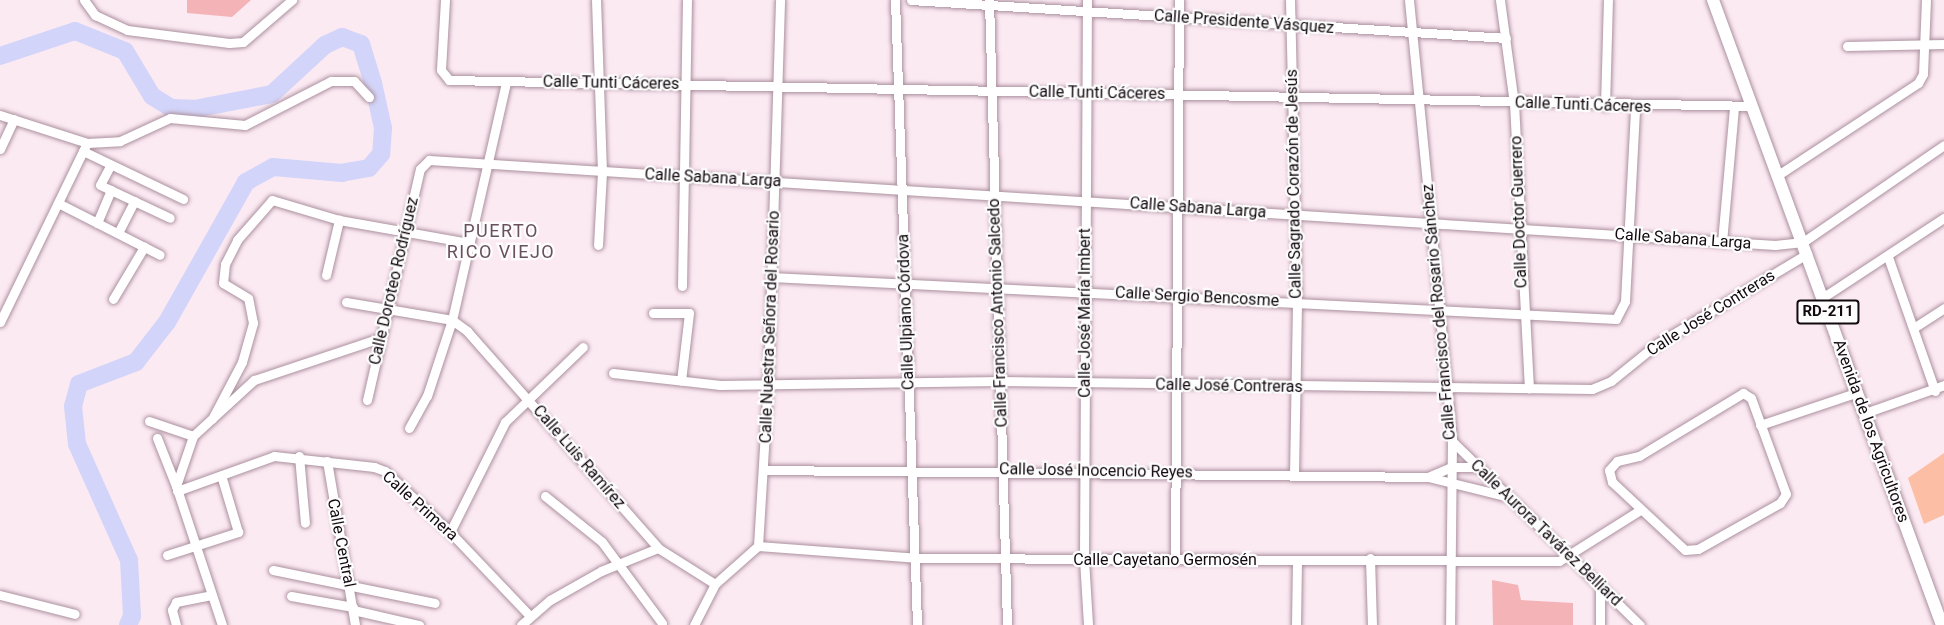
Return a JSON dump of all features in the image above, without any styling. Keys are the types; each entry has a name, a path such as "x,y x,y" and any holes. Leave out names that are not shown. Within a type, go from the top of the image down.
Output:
{"main road":[{"name":"Avenida de los Agricultores","path":"1713,0 1942,625"}],"street":[{"path":"84,0 95,15 127,30 229,43 243,42 292,0"},
{"name":"Calle Tunti Cáceres","path":"445,0 443,77 506,82 1419,100 1635,108 1752,106"},
{"path":"596,0 597,82 602,172 598,245"},
{"path":"682,286 687,0"},
{"name":"Calle Nuestra Señora del Rosario","path":"758,546 768,384 780,0"},
{"name":"Calle Ulpiano Córdova","path":"895,0 917,625"},
{"name":"Calle Presidente Vásquez","path":"911,0 989,3 1179,18 1506,38"},
{"name":"Calle José María Imbert","path":"1087,0 1084,559 1088,625"},
{"path":"1175,560 1179,0"},
{"name":"Calle Sagrado Corazón de Jesús","path":"1290,0 1298,303 1294,476"},
{"name":"Calle Francisco del Rosario Sánchez","path":"1409,0 1431,224 1436,308 1452,441 1450,625"},
{"name":"Calle Doctor Guerrero","path":"1500,0 1514,103 1523,314 1529,389"},
{"path":"1605,106 1608,0"},
{"path":"1778,175 1915,87 1923,74 1926,0"},
{"name":"Calle Francisco Antonio Salcedo","path":"989,3 1007,625"},
{"path":"1847,46 1944,44"},
{"path":"85,147 120,141 170,118 245,125 331,81 354,81 369,97"},
{"path":"409,428 427,396 452,320 506,82"},
{"path":"1629,235 1635,108"},
{"path":"1722,242 1734,108"},
{"path":"0,115 85,147 110,166 183,199"},
{"path":"0,149 14,119"},
{"path":"1805,248 1944,145"},
{"path":"0,322 85,147"},
{"name":"Calle Sabana Larga","path":"424,163 429,160 1086,200 1805,248"},
{"name":"Calle Doroteo Rodríguez","path":"367,400 386,309 424,163"},
{"path":"110,166 100,185 170,218"},
{"path":"97,223 111,190"},
{"path":"212,419 242,362 253,323 248,298 223,283 225,264 237,240 272,200 339,220 470,243"},
{"path":"118,233 134,201"},
{"path":"58,203 160,255"},
{"path":"1822,298 1888,257 1944,218"},
{"path":"326,274 339,220"},
{"name":"Calle Sergio Bencosme","path":"771,277 1436,308 1608,320 1621,315 1629,235"},
{"path":"113,299 144,247"},
{"name":"Calle José Contreras","path":"613,373 681,381 768,384 1000,381 1085,385 1592,389 1611,381 1658,343 1805,248"},
{"path":"1888,257 1915,327 1935,391"},
{"path":"346,302 452,320"},
{"path":"1915,327 1944,308"},
{"path":"653,313 689,313 681,381"},
{"name":"Calle Luis Ramírez","path":"452,320 526,397 658,548 715,584"},
{"path":"176,488 193,436 254,380 380,338"},
{"path":"450,532 505,422 526,397 583,347"},
{"path":"1865,412 1935,391 1944,385"},
{"path":"1760,425 1858,392"},
{"path":"1738,394 1751,398 1786,487 1780,503 1694,552 1685,550 1640,510 1612,482 1612,465 1639,456 1738,394"},
{"path":"149,421 193,436"},
{"path":"157,438 222,625"},
{"name":"Calle Aurora Tavárez Belliard","path":"1452,441 1640,625"},
{"name":"Calle Primera","path":"176,488 274,456 299,456 385,471 450,532 530,616"},
{"path":"299,456 305,523"},
{"name":"Calle Central","path":"327,461 355,625"},
{"name":"Calle José Inocencio Reyes","path":"1428,477 1451,467 1479,467"},
{"name":"Calle José Inocencio Reyes","path":"764,470 1003,470 1428,477 1452,485 1509,496"},
{"path":"167,555 238,532 221,475"},
{"path":"545,496 576,517 619,563 662,623"},
{"path":"1570,555 1640,510"},
{"path":"694,625 715,584 758,546"},
{"name":"Calle Cayetano Germosén","path":"758,546 916,558 1005,560 1370,558 1559,561 1570,555"},
{"path":"521,625 550,600 619,563 658,548"},
{"path":"1370,558 1372,625"},
{"path":"1296,625 1297,560"},
{"path":"273,570 435,603"},
{"path":"1600,585 1600,625"},
{"path":"176,625 172,610 176,602 211,595"},
{"path":"0,596 75,614"},
{"path":"291,596 353,608 419,625"}],"shaded area":[{"path":"1944,453 1944,515 1924,524 1908,478"}],"building":[{"path":"187,0 251,0 232,17 187,13"},
{"path":"1492,580 1518,585 1521,600 1573,603 1573,625 1493,625"}],"waterway":[{"path":"0,56 75,31 125,51 152,96 171,108 194,109 272,94 325,45 342,37 361,44 373,83 383,128 381,154 369,168 342,173 273,167 246,182 167,322 136,362 79,384 73,406 77,444 129,560 132,616 128,625"}],"district":[{"name":"PUERTO RICO VIEJO","path":"501,242"}]}
